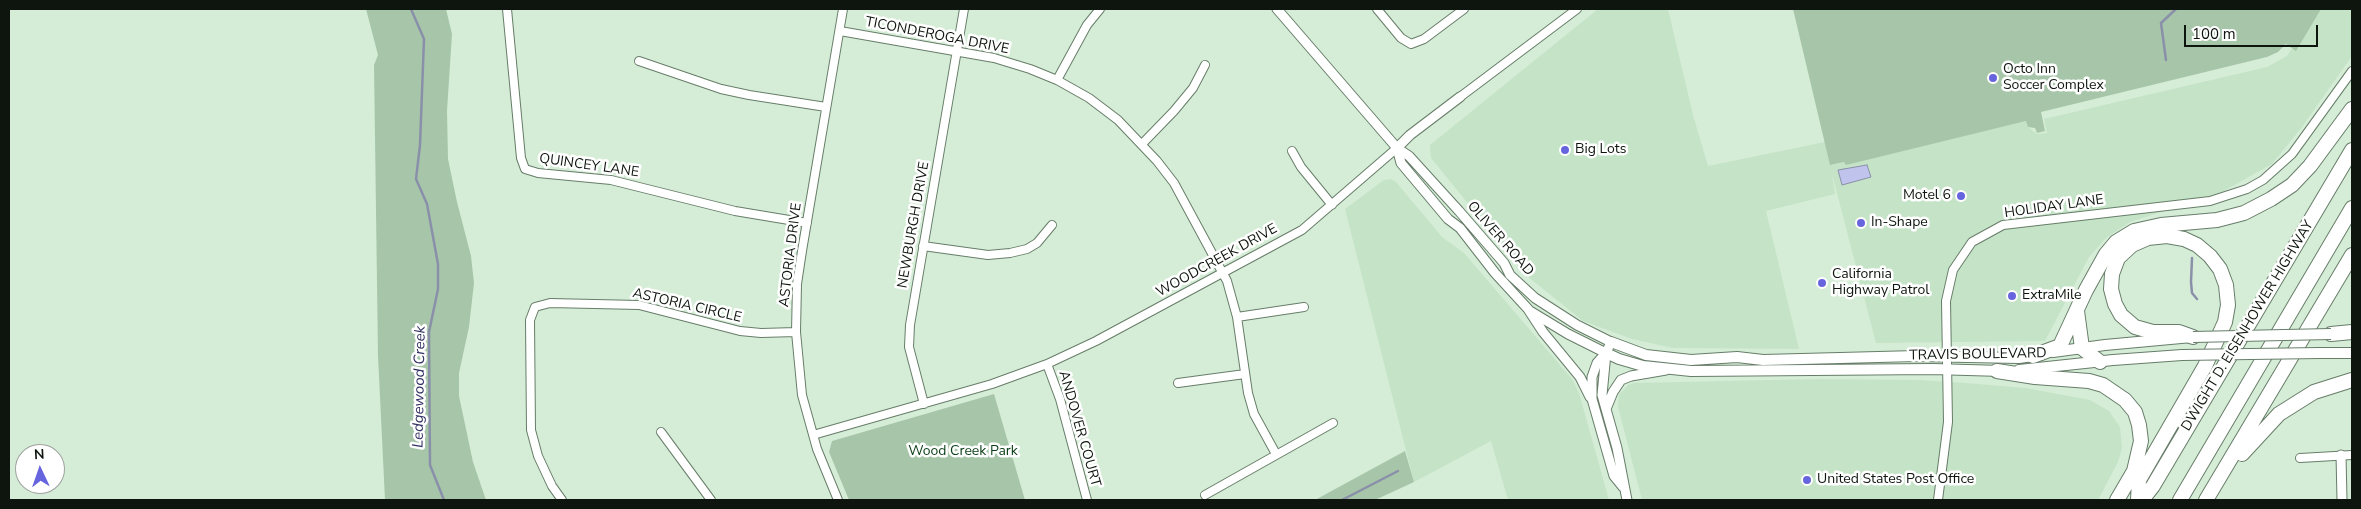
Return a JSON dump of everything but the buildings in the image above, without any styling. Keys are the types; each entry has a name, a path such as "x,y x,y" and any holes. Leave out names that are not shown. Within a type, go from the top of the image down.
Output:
{"highway":[{"path":"2033,356 2060,346 2106,254 2116,242 2134,231 2161,225 2217,220 2244,213 2271,199 2292,185 2310,166 2352,109"},
{"name":"DWIGHT D. EISENHOWER HIGHWAY","path":"2142,500 2153,486 2352,150"},
{"path":"2180,500 2352,208"},
{"path":"2138,500 2139,480 2205,366 2225,322 2228,305 2226,285 2220,269 2210,256 2197,245 2184,239 2167,236 2148,238 2132,245 2118,258 2112,274 2111,289 2115,304 2121,315 2136,327 2152,332 2179,332 2193,337"},
{"path":"2206,500 2352,254"},
{"path":"2077,310 2082,348 2100,362"},
{"path":"2331,334 2352,334"},
{"path":"1997,371 2035,377 2089,381 2103,385 2125,400 2134,412 2139,424 2141,441 2134,471 2117,500"},
{"path":"2218,480 2229,472 2248,445 2279,414 2314,392 2352,380"}],"main road":[{"name":"TRAVIS BOULEVARD","path":"1611,342 1646,355 1692,360 1737,357 1763,360 1825,357 2033,356 2082,348 2193,337 2331,334"},
{"name":"TRAVIS BOULEVARD","path":"1606,353 1627,361 1666,370 1997,371 2182,355 2352,353"}],"street":[{"name":"QUINCEY LANE","path":"507,9 521,158 525,169 538,173 611,180 735,211 807,223"},
{"name":"ASTORIA DRIVE","path":"838,500 825,471 802,395 796,332 797,284 843,9"},
{"name":"NEWBURGH DRIVE","path":"924,404 910,347 910,325 964,9"},
{"path":"1057,80 1082,33 1100,9"},
{"name":"OLIVER ROAD","path":"1277,9 1397,148 1409,156 1504,263 1510,274 1535,298 1578,326 1611,342 1606,353 1597,363 1592,377 1592,399"},
{"path":"1376,9 1401,38 1411,44 1424,39 1464,9"},
{"name":"WOODCREEK DRIVE","path":"813,435 924,404 1047,364 1096,342 1223,274 1302,230 1410,135 1578,9"},
{"name":"TICONDEROGA DRIVE","path":"840,31 994,58 1030,68 1057,80 1089,98 1118,120 1142,144 1174,183 1232,290 1245,374 1254,414 1276,454"},
{"path":"639,61 721,89 749,96 826,107"},
{"path":"1142,144 1188,94 1205,65"},
{"name":"HOLIDAY LANE","path":"1938,500 1948,422 1946,301 1949,282 1957,261 1972,242 2003,225 2210,200 2247,190 2263,180 2292,154 2352,71"},
{"name":"OLIVER ROAD","path":"1397,148 1401,163 1448,219 1460,228 1495,273 1528,309 1543,332 1580,377 1592,399 1614,476 1623,487"},
{"path":"1292,151 1301,167 1332,205"},
{"path":"923,246 988,255 1010,253 1037,243 1052,224"},
{"name":"ASTORIA CIRCLE","path":"562,500 552,486 538,456 532,430 530,320 535,307 550,303 605,303 639,306 740,331 761,334 796,332"},
{"path":"1237,317 1304,307"},
{"name":"OLIVER ROAD","path":"1528,309 1568,334 1606,353"},
{"name":"OLIVER ROAD","path":"1606,353 1602,395 1617,448 1627,500"},
{"name":"ANDOVER COURT","path":"1047,364 1060,400 1087,500"},
{"path":"1606,409 1613,392 1621,380 1631,376 1666,370"},
{"path":"1178,383 1245,374"},
{"path":"1205,495 1333,424"},
{"path":"661,432 711,500"},
{"path":"2300,458 2352,455"},
{"path":"2341,456 2342,500"}],"shaded area":[{"path":"1598,9 1668,9 1693,115 1708,166 1825,142 1831,165 2027,121 2028,127 2037,134 2047,133 2044,119 2267,67 2287,56 2318,9 2352,9 2352,56 2302,127 2272,164 2222,192 2130,222 2106,238 2089,257 2045,341 1876,343 1832,174 1835,194 1766,211 1799,349 1673,348 1632,339 1583,321 1527,276 1431,158 1430,145"},
{"path":"1391,179 1396,182 1442,237 1464,253 1572,379 1579,393 1609,500 1508,500 1491,441 1414,482 1345,209 1384,180"},
{"path":"1818,379 1920,380 1966,383 2026,388 2090,400 2109,411 2120,427 2122,448 2118,462 2098,500 1642,500 1618,407 1619,395 1628,385 1634,383"}],"green space":[{"path":"366,9 446,9 452,34 447,111 448,159 471,256 474,283 469,327 459,373 459,396 473,462 486,500 385,500 378,356 374,65 378,55"},
{"name":"Octo Inn Soccer Complex","path":"1793,9 2321,9 2296,51 2286,44 2278,52 2267,57 2041,112 2045,131 2037,133 2035,128 2028,127 2026,121 1846,165 1844,162 1830,165"},
{"name":"Wood Creek Park","path":"994,394 1025,500 849,500 829,452 832,441"},
{"path":"1405,451 1414,482 1375,500 1315,500"}],"water":[{"path":"1867,165 1871,177 1842,185 1838,170"}],"waterway":[{"name":"Ledgewood Creek","path":"411,9 424,39 420,145 416,179 427,204 438,264 438,289 429,332 430,465 444,500"},
{"path":"2166,60 2161,23 2176,9"},
{"path":"2192,258 2192,293 2197,299"},
{"path":"1342,500 1398,471"}],"place":[{"name":"Octo Inn Soccer Complex","path":"1993,78"},
{"name":"Big Lots","path":"1565,150"},
{"name":"Motel 6","path":"1961,196"},
{"name":"In-Shape","path":"1861,223"},
{"name":"California Highway Patrol","path":"1822,283"},
{"name":"ExtraMile","path":"2012,296"},
{"name":"United States Post Office","path":"1807,480"}]}
